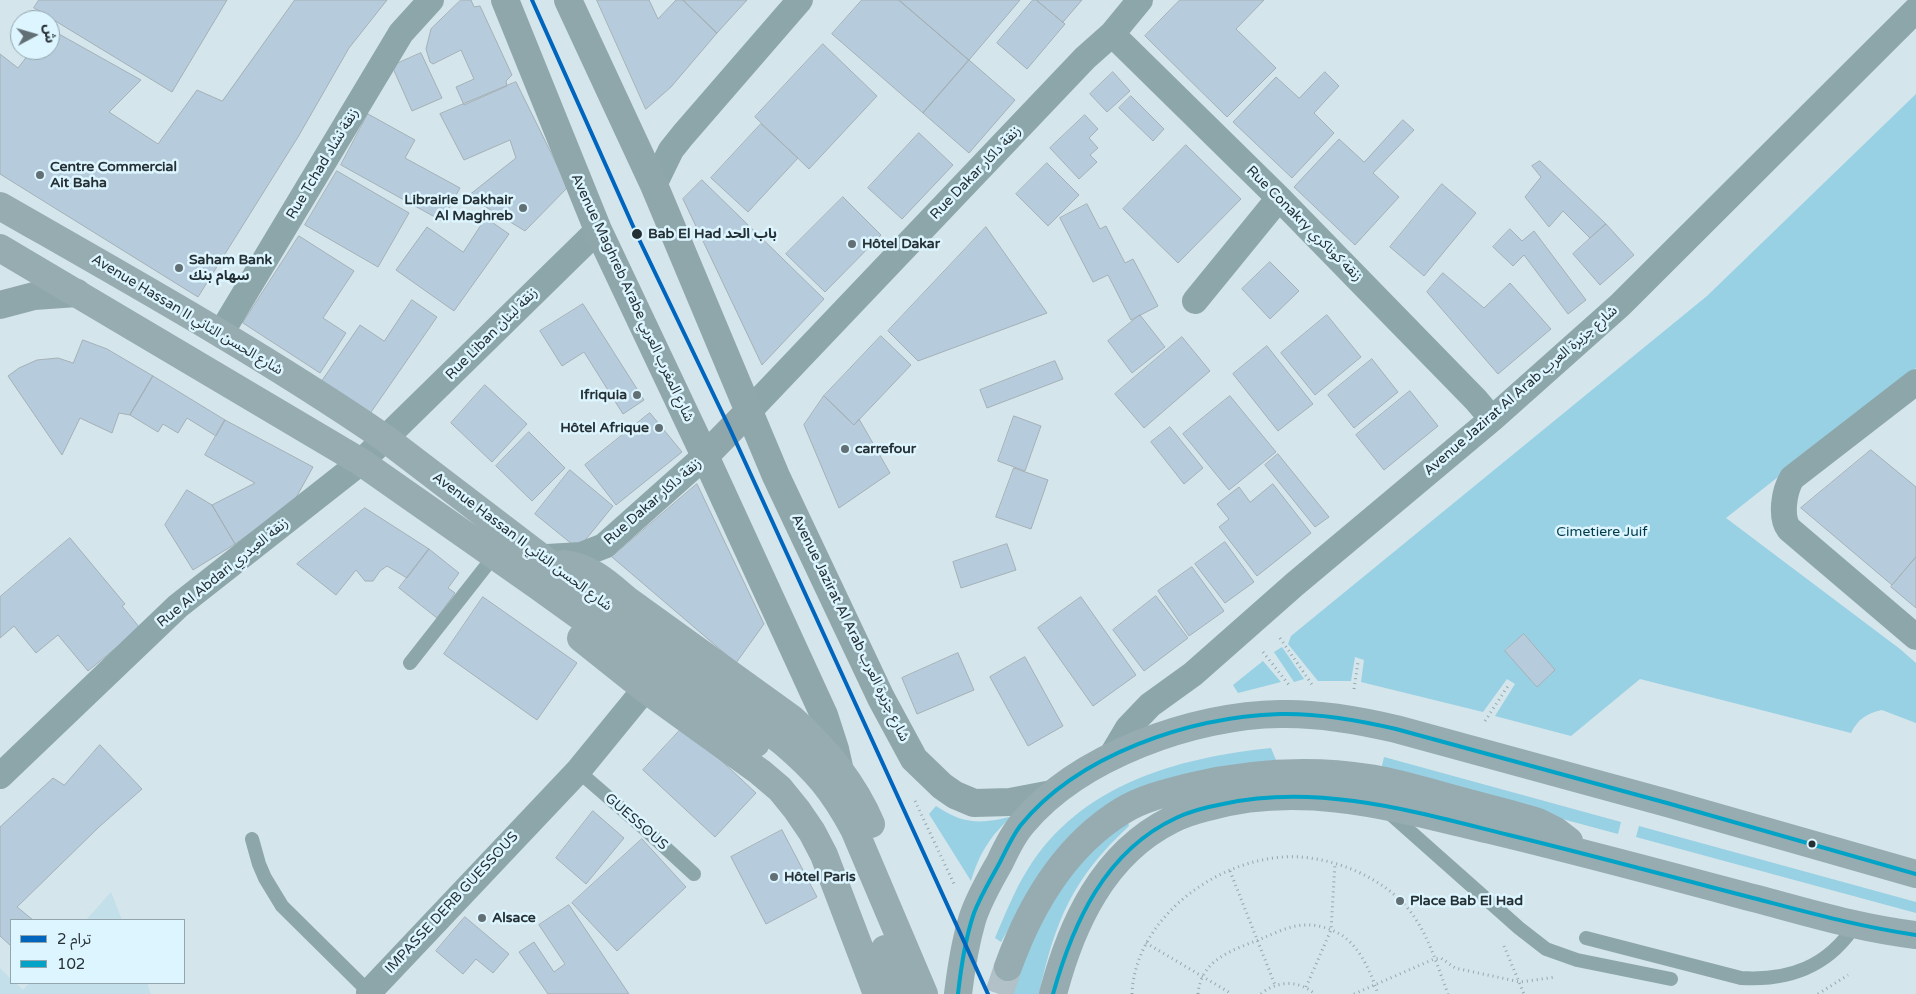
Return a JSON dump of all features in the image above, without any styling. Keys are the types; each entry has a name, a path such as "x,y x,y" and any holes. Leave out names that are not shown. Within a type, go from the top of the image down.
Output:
{"main road":[{"name":"Avenue Maghreb Arabe شارع المغرب العربي","path":"505,0 598,230 705,456"},
{"path":"568,0 654,185 749,410 705,456 824,715 839,767"},
{"name":"Avenue Hassan II شارع الحسن الثاني","path":"0,206 221,333 323,396 386,439 771,754 797,777 816,798 828,816 842,842 902,994"},
{"name":"Avenue Hassan II شارع الحسن الثاني","path":"2,253 77,293 361,462 494,556 544,569 783,742 809,764 828,785 854,829 924,994"},
{"path":"0,305 34,296 77,293"},
{"name":"Avenue Jazirat Al Arab شارع جزيرة العرب","path":"749,410 776,476 877,689 914,759 942,786 955,795 974,802 1010,802 1052,794"},
{"path":"877,994 824,855 812,832 797,810 780,789 760,772 645,689 563,624 548,606 544,569 578,567 603,578 626,599 791,718 819,744 839,767 863,806 942,994"},
{"path":"958,994 972,918 986,888 1022,824 1052,794 1081,773 1112,755 1167,733 1249,716 1309,714 1366,722 1667,802 1916,874"},
{"path":"1008,967 1017,942 1049,883 1080,846 1099,827 1122,811 1142,801 1167,792 1207,783 1289,773 1316,773 1371,778 1538,822 1564,837 1578,852"},
{"path":"1052,994 1076,926 1089,899 1105,875 1124,854 1147,835 1171,820 1226,802 1254,797 1283,795 1380,804 1578,852 1855,925 1916,935"}],"street":[{"name":"Rue Tchad زنقة نشاد","path":"221,333 401,34 431,0"},
{"path":"654,185 672,150 683,135 800,0"},
{"name":"Rue Dakar زنقة داكار","path":"749,410 1085,58 1112,34 1140,0"},
{"name":"Avenue Jazirat Al Arab شارع جزيرة العرب","path":"1112,755 1128,728 1150,705 1193,674 1295,584 1492,419 1620,305 1916,10"},
{"name":"Rue Conakry زنقة كوناكري","path":"1112,34 1279,198 1476,400 1492,419"},
{"path":"1195,301 1279,198"},
{"name":"Rue Liban زنقة لبنان","path":"386,439 598,230"},
{"path":"1916,382 1792,478 1788,486 1785,504 1786,522 1789,530 1916,637"},
{"name":"Rue Al Abdari زنقة العبدري","path":"0,776 178,606 361,462 386,439"},
{"name":"Rue Dakar زنقة داكار","path":"544,569 568,557 581,555 604,546 705,456"},
{"name":"IMPASSE DERB GUESSOUS","path":"369,992 578,771 645,689"}],"lane":[{"path":"410,663 494,556"},
{"name":"GUESSOUS","path":"578,771 645,828 694,874"},
{"path":"1380,804 1533,940 1546,949 1562,955 1670,979"},
{"name":"IMPASSE DERB GUESSOUS","path":"252,839 265,878 282,906 369,992"},
{"path":"1586,938 1741,978 1762,979 1784,976 1820,962 1845,940 1855,925"}],"path":[{"path":"1280,638 1315,689"},
{"path":"1263,652 1294,690"},
{"path":"1354,689 1358,662"},
{"path":"1485,721 1508,686"},
{"path":"1132,994 1133,978 1146,943 1168,912 1196,887 1230,870 1264,860 1300,857 1336,863 1369,877 1398,898 1421,925 1448,994"},
{"path":"1306,987 1331,930 1336,863"},
{"path":"1230,870 1275,985"},
{"path":"1501,912 1498,918 1499,933 1524,994"},
{"path":"1198,994 1202,977 1210,964 1222,954 1289,927 1317,925 1343,936 1354,946 1370,972 1378,994"},
{"path":"1146,943 1232,994"},
{"path":"1354,994 1434,959 1441,958 1455,968 1520,982"},
{"path":"1818,994 1848,975"},
{"path":"1261,994 1275,985 1296,984 1306,987 1315,994"}],"shaded area":[{"path":"111,892 122,919 87,919"},
{"path":"0,968 10,978 10,984 17,984 23,990 28,984 147,984 151,994 0,994"}],"green space":[{"name":"Cimetiere Juif","path":"1916,94 1916,368 1726,518 1916,663 1916,723 1882,710 1864,717 1851,733 1640,679 1571,736 1495,716 1515,684 1507,679 1483,712 1361,682 1364,660 1355,657 1351,681 1318,681 1288,644 1291,636 1707,296","holes":["1524,634 1555,670 1537,687 1505,650"]},
{"path":"1282,647 1304,679 1294,682 1274,652"},
{"path":"1263,661 1281,682 1238,693 1233,685"},
{"path":"1271,748 1276,760 1214,768 1165,785 1018,912 1001,942 995,938 1023,877 1050,840 1075,816 1103,796 1134,780 1167,768 1201,759"},
{"path":"1384,757 1621,822 1618,834 1381,770"},
{"path":"936,806 964,820 982,821 1013,816 992,837 978,862 971,881 929,814"},
{"path":"1128,822 1129,826 1094,864 1080,882 1069,902 1052,944 1039,994 1012,994 1010,991 1020,961 1044,911 1088,852"},
{"path":"1639,826 1916,902 1916,913 1636,837"}],"building":[{"path":"39,0 227,0 172,92 60,24 60,10 37,10 34,8"},
{"path":"295,0 387,0 349,48 298,137 198,297 0,174 0,54 18,68 24,60 60,60 60,35 141,80 109,112 158,144 197,90 222,101"},
{"path":"461,0 471,0 474,7 480,6 512,75 506,81 507,86 464,105 456,87 474,79 461,50 433,64 430,62 426,49 431,29"},
{"path":"597,0 649,0 658,19 676,0 683,0 717,33 671,87 646,109"},
{"path":"683,0 747,0 717,33"},
{"path":"862,0 899,0 969,60 923,113 832,34"},
{"path":"899,0 1020,0 969,60"},
{"path":"1033,0 1036,0 1065,24 1027,69 997,43"},
{"path":"1037,0 1082,0 1063,22"},
{"path":"1180,0 1264,0 1236,29 1276,68 1227,117 1145,36"},
{"path":"823,44 877,96 809,169 755,117"},
{"path":"421,53 442,98 412,111 392,66"},
{"path":"969,60 1015,100 969,153 923,113"},
{"path":"1113,72 1130,91 1107,112 1090,94"},
{"path":"1325,72 1339,86 1314,113 1334,133 1292,178 1233,122 1276,77 1299,98"},
{"path":"516,82 568,187 525,231 468,196 516,158 510,140 464,160 440,114"},
{"path":"1131,96 1164,129 1153,141 1119,108"},
{"path":"368,114 415,140 405,158 460,188 442,221 341,165"},
{"path":"1085,115 1098,129 1089,138 1098,148 1090,155 1097,162 1079,179 1050,148"},
{"path":"1403,120 1414,130 1373,173 1399,197 1355,245 1294,187 1339,139 1364,162"},
{"path":"761,124 798,158 748,212 711,178"},
{"path":"919,133 953,165 902,219 868,188"},
{"path":"1186,145 1241,199 1178,263 1123,209"},
{"path":"1540,161 1606,224 1590,238 1563,211 1549,227 1525,197 1541,177 1532,166"},
{"path":"1047,163 1079,195 1048,226 1016,194"},
{"path":"337,171 409,213 378,267 305,225"},
{"path":"702,180 824,299 762,365 683,199"},
{"path":"1442,184 1476,213 1424,276 1390,247"},
{"path":"843,197 881,235 825,292 786,254"},
{"path":"1087,204 1100,229 1106,226 1125,263 1133,259 1158,306 1131,320 1108,275 1093,282 1060,218"},
{"path":"486,218 509,234 454,311 396,270 427,227 463,252"},
{"path":"1606,224 1634,255 1600,285 1573,254"},
{"path":"986,227 1047,313 918,361 888,331"},
{"path":"1510,229 1522,241 1534,231 1586,300 1568,314 1524,255 1513,266 1493,247"},
{"path":"299,236 354,271 323,318 346,333 320,373 243,323"},
{"path":"1270,262 1299,291 1270,319 1242,289"},
{"path":"1443,273 1484,308 1510,283 1551,329 1498,374 1427,292"},
{"path":"412,300 437,317 369,415 321,382 360,325 384,341"},
{"path":"583,304 644,400 623,414 584,352 562,366 540,331"},
{"path":"1140,315 1165,347 1132,373 1108,341"},
{"path":"1327,315 1361,357 1315,395 1281,353"},
{"path":"881,336 911,365 854,425 824,396"},
{"path":"1182,337 1210,371 1144,428 1115,394"},
{"path":"83,340 107,349 153,376 130,415 119,413 112,433 80,418 62,455 8,376 19,368 37,360 58,358 73,363"},
{"path":"1267,346 1313,404 1278,431 1233,374"},
{"path":"1372,359 1398,392 1354,428 1328,395"},
{"path":"1055,361 1063,379 987,408 980,390"},
{"path":"153,376 225,420 216,436 187,418 178,433 163,424 158,432 130,415"},
{"path":"485,385 527,424 492,462 451,423"},
{"path":"1410,391 1438,426 1384,470 1356,435"},
{"name":"carrefour","path":"824,396 854,425 859,419 890,473 839,508 804,425"},
{"path":"1230,396 1276,452 1229,490 1183,434"},
{"path":"650,413 682,452 616,505 585,465"},
{"path":"1014,416 1041,426 1025,471 998,461"},
{"path":"225,420 313,467 293,503 235,544 212,505 255,483 205,455"},
{"path":"1170,427 1203,468 1184,484 1151,442"},
{"path":"529,432 565,468 532,501 496,466"},
{"path":"1871,450 1916,487 1916,557 1892,585 1801,508"},
{"path":"1278,454 1329,517 1315,527 1265,465"},
{"path":"1014,468 1048,480 1031,529 996,517"},
{"path":"570,470 613,506 578,549 535,514"},
{"path":"697,484 764,624 736,663 612,557"},
{"path":"1273,484 1311,533 1257,576 1219,527 1229,519 1217,504 1239,487 1250,502"},
{"path":"187,490 212,505 235,544 193,570 165,525"},
{"path":"365,508 429,549 407,578 387,566 380,571 373,581 365,581 356,570 336,595 297,564"},
{"path":"70,538 125,604 122,606 140,628 88,671 58,635 36,653 14,626 0,638 0,597"},
{"path":"1225,542 1254,582 1225,603 1195,564"},
{"path":"1007,544 1016,570 961,588 953,562"},
{"path":"429,549 459,573 448,588 455,593 437,618 399,588"},
{"path":"1916,557 1916,608 1891,587"},
{"path":"1192,567 1224,611 1189,636 1158,591"},
{"path":"1156,596 1188,638 1144,671 1113,630"},
{"path":"483,597 577,663 537,720 444,654"},
{"path":"1081,597 1136,675 1093,706 1038,628"},
{"path":"1524,634 1555,670 1537,687 1505,651"},
{"path":"958,653 974,690 917,714 902,678"},
{"path":"1025,657 1063,726 1028,746 990,677"},
{"path":"684,726 756,793 715,837 643,770"},
{"path":"100,745 142,789 99,827 17,907 32,919 10,919 10,945 0,936 0,827 53,778 64,785"},
{"path":"593,811 624,838 586,884 556,858"},
{"name":"Hôtel Paris","path":"782,830 817,897 766,924 731,857"},
{"path":"642,839 686,887 617,951 572,903"},
{"path":"569,905 629,994 548,994 519,952 534,942 554,972 565,964 539,925"},
{"path":"465,917 509,954 493,973 476,959 463,974 436,951"}],"tunnel":[{"path":"999,994 1008,967"}],"tram line":[{"name":"2","path":"532,0 637,235 730,429 988,994"}],"transit line":[{"name":"102","path":"958,994 966,943 977,906 1017,830 1044,801 1072,779 1104,760 1138,744 1173,732 1245,717 1280,714 1324,716 1396,729 1667,803 1916,874"},
{"name":"102","path":"1053,994 1061,967 1082,916 1095,892 1111,869 1130,849 1151,832 1187,813 1217,805 1259,798 1331,799 1403,810 1570,850 1834,919 1916,935"}],"place":[{"name":"Centre Commercial Ait Baha","path":"40,175"},
{"name":"Librairie Dakhair Al Maghreb","path":"523,208"},
{"name":"Bab El Had باب الحد","path":"637,234"},
{"name":"Hôtel Dakar","path":"852,244"},
{"name":"Saham Bank سهام بنك","path":"179,268"},
{"name":"Ifriquia","path":"637,395"},
{"name":"Hôtel Afrique","path":"659,428"},
{"name":"carrefour","path":"845,449"},
{"name":"Hôtel Paris","path":"774,877"},
{"name":"Place Bab El Had","path":"1400,901"},
{"name":"Alsace","path":"482,918"}]}
